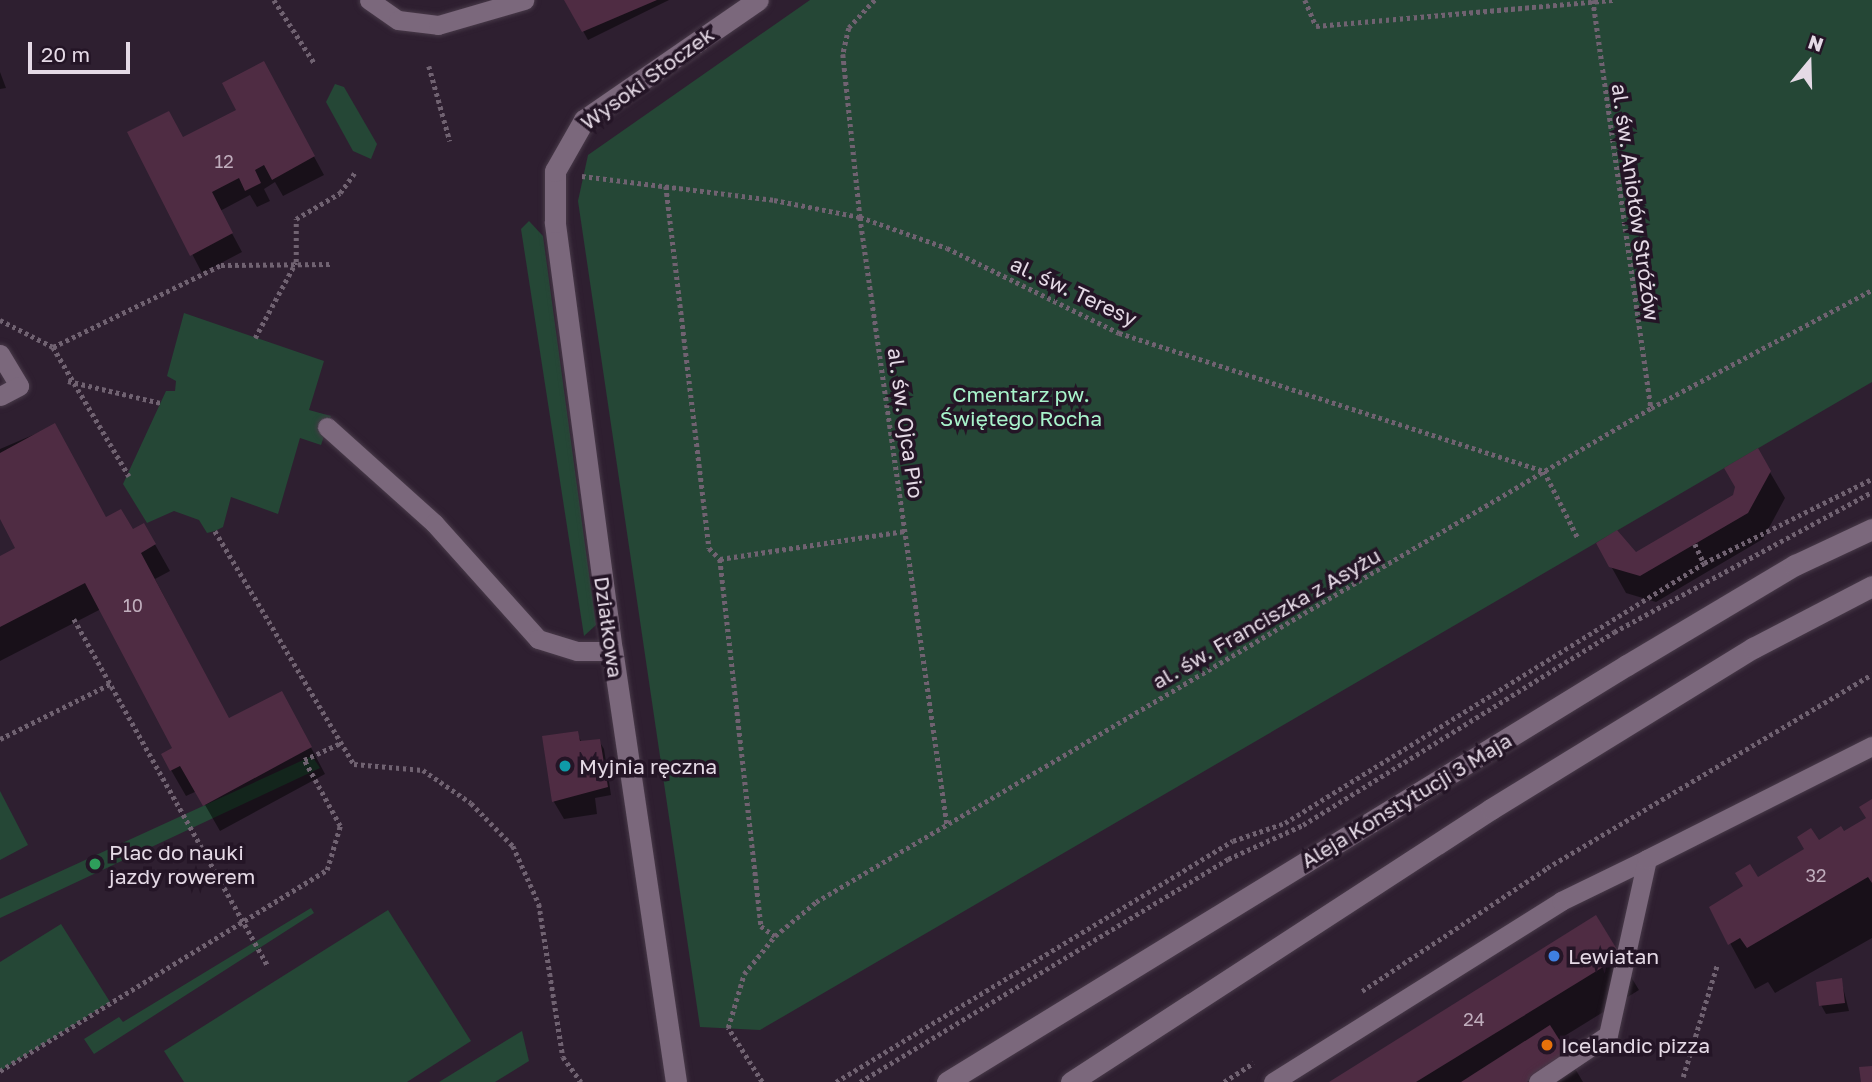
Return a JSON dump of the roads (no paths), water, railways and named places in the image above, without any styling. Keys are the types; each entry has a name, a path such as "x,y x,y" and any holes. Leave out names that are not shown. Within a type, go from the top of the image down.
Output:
{"main road":[{"name":"Wysoki Stoczek","path":"555,171 584,120 758,0"},
{"name":"Działkowa","path":"555,171 555,222 612,651 676,1082"},
{"name":"Aleja Konstytucji 3 Maja","path":"947,1082 1627,665 1796,565 1872,529"},
{"path":"1071,1082 1515,794 1753,648 1872,586"}],"lane":[{"path":"369,0 398,20 438,25 524,0"},
{"path":"0,354 19,386 0,396"},
{"path":"327,428 434,523 538,639 577,651 612,651"},
{"path":"1273,1082 1561,901 1872,746"},
{"path":"1538,1082 1608,1035 1647,859"}],"place":[{"name":"Myjnia ręczna","path":"565,766"},
{"name":"Plac do nauki jazdy rowerem","path":"95,864"},
{"name":"Lewiatan","path":"1554,956"},
{"name":"Icelandic pizza","path":"1547,1045"}],"park label":[{"name":"Cmentarz pw. Świętego Rocha","path":"1021,406"}]}
